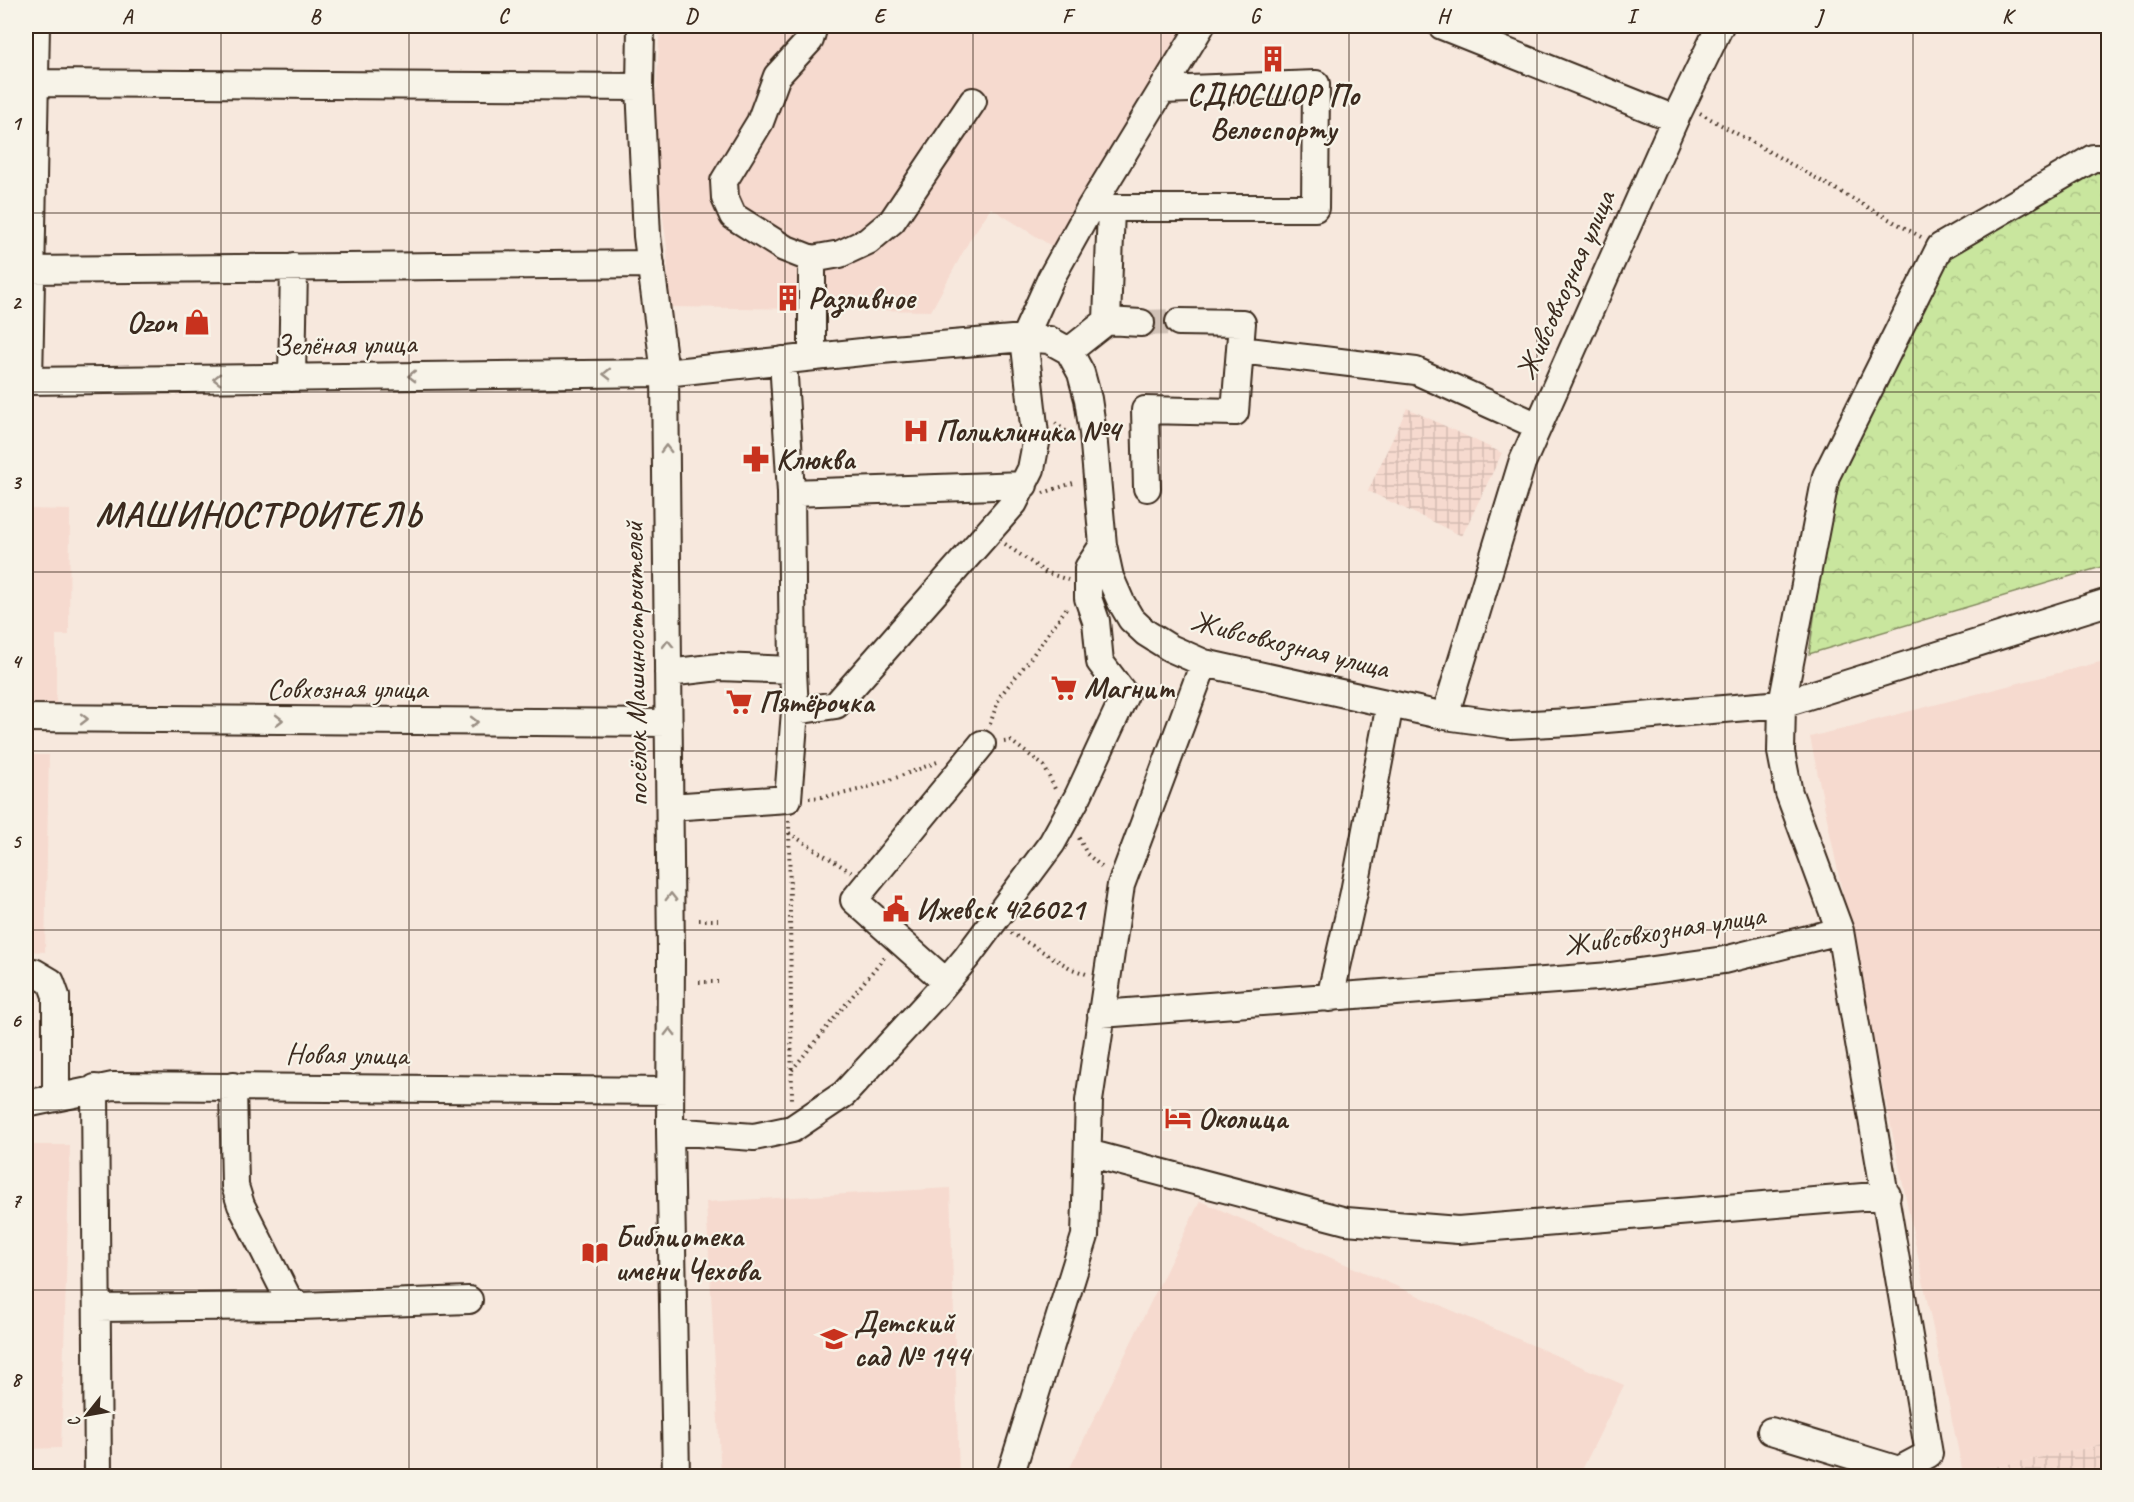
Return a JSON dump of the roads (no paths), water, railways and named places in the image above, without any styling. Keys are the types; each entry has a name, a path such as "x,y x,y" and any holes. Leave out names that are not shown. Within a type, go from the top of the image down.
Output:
{"street":[{"path":"27,381 30,170 36,83 36,26"},
{"name":"посёлок Машиностроителей","path":"641,26 640,87 647,236 665,373 671,955 670,1131 676,1476"},
{"path":"814,26 810,40 777,76 760,122 724,181 725,198 733,216 784,248 812,259 840,254 868,241 892,221 973,101"},
{"path":"795,711 837,705 1014,503 1031,470 1036,443 1024,338 1051,278 1100,208 1163,90 1201,26"},
{"path":"1442,26 1679,112"},
{"name":"Живсовхозная улица","path":"1445,716 1522,463 1679,112 1720,26"},
{"path":"36,83 640,87"},
{"path":"1100,208 1315,208 1316,84 1163,90"},
{"path":"1771,1431 1899,1470 1929,1454 1887,1195 1840,931 1790,793 1781,752 1782,704 1826,476 1940,247 2101,158"},
{"path":"1100,208 1107,321"},
{"path":"812,259 812,356"},
{"path":"28,270 651,264"},
{"path":"292,378 294,267"},
{"path":"665,373 812,356 1024,338 1049,340 1069,351 1107,321 1141,323"},
{"path":"1148,488 1145,410 1234,412 1242,323 1179,322"},
{"path":"1240,350 1416,371 1538,426"},
{"name":"Живсовхозная улица","path":"1069,351 1081,373 1088,399 1094,433 1103,544 1110,577 1120,602 1131,619 1146,633 1170,648 1204,663 1445,716 1510,725 1782,704 2109,602"},
{"path":"670,807 788,799 795,711 791,493 783,360"},
{"name":"Зелёная улица","path":"27,381 665,373"},
{"path":"791,493 1024,485"},
{"path":"670,1131 754,1137 792,1129 844,1094 946,982 1052,843 1068,815 1125,695 1100,662 1096,621 1088,598 1088,568 1103,544"},
{"path":"1096,621 1113,635 1133,636 1146,633"},
{"path":"1010,1476 1085,1236 1089,1101 1121,885 1204,663"},
{"path":"668,674 719,667 793,670"},
{"path":"1330,998 1354,892 1390,704"},
{"name":"Совхозная улица","path":"26,718 669,723"},
{"path":"946,982 854,900 982,744"},
{"name":"Живсовхозная улица","path":"1101,1014 1610,976 1724,960 1840,931"},
{"path":"26,972 34,972 51,982 56,996 56,1098"},
{"name":"Новая улица","path":"26,1104 113,1086 670,1091"},
{"path":"233,1086 235,1186 238,1196 278,1281 288,1298 300,1306"},
{"path":"95,1088 98,1476"},
{"path":"1088,1153 1346,1221 1458,1230 1887,1195"},
{"path":"97,1308 300,1306 469,1300"}],"tunnel":[{"path":"1141,323 1179,322"}],"place":[{"name":"СДЮСШОР По Велоспорту","path":"1273,59"},
{"name":"Разливное","path":"788,298"},
{"name":"Ozon","path":"197,322"},
{"name":"Поликлиника №4","path":"916,431"},
{"name":"Клюква","path":"756,459"},
{"name":"Магнит","path":"1064,688"},
{"name":"Пятёрочка","path":"739,702"},
{"name":"Ижевск 426021","path":"896,909"},
{"name":"Околица","path":"1178,1118"},
{"name":"Библиотека имени Чехова","path":"595,1253"},
{"name":"Детский сад № 144","path":"834,1339"}],"district":[{"name":"МАШИНОСТРОИТЕЛЬ","path":"259,514"}]}
